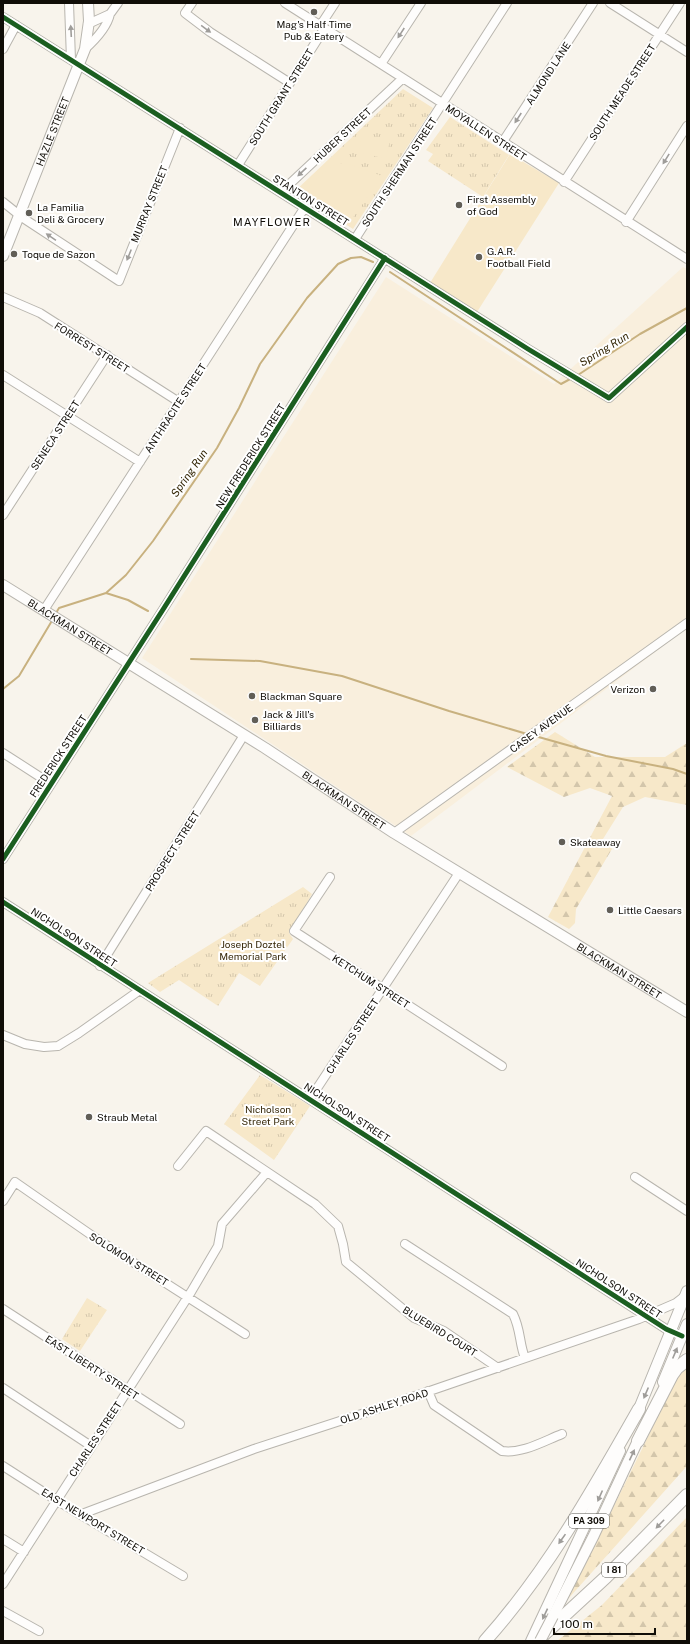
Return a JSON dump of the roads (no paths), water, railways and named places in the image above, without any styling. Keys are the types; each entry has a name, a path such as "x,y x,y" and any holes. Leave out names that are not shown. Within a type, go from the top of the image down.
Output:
{"highway":[{"path":"638,1441 672,1375 677,1368 687,1360"},
{"path":"485,1641 498,1627 581,1512 639,1410"},
{"name":"I 81","path":"536,1636 606,1578 687,1495"}],"main road":[{"name":"HAZLE STREET","path":"3,256 75,63 85,49 88,24 88,3"},
{"name":"BLACKMAN STREET","path":"3,585 244,735 394,834 687,1011"},
{"name":"PA 309","path":"531,1641 536,1636 639,1410 686,1293"},
{"path":"638,1441 687,1324"},
{"name":"PA 309","path":"540,1641 594,1535 638,1441"}],"street":[{"path":"69,3 75,63"},
{"path":"85,49 107,23 110,14 118,3"},
{"path":"192,3 185,13 210,32 290,83"},
{"name":"MOYALLEN STREET","path":"285,3 626,222 687,259"},
{"name":"SOUTH GRANT STREET","path":"238,165 290,83 322,28 334,3"},
{"path":"381,64 421,3"},
{"name":"SOUTH SHERMAN STREET","path":"355,239 507,3"},
{"name":"ALMOND LANE","path":"502,142 593,3"},
{"path":"610,3 687,52"},
{"name":"SOUTH MEADE STREET","path":"564,182 680,3"},
{"path":"88,24 110,14"},
{"name":"STANTON STREET","path":"3,17 569,375 609,398 687,327"},
{"path":"3,49 16,26"},
{"name":"HUBER STREET","path":"281,192 402,79"},
{"path":"626,222 687,126"},
{"name":"MURRAY STREET","path":"19,214 119,281 180,128"},
{"path":"3,202 19,214"},
{"name":"ANTHRACITE STREET","path":"51,615 140,462 305,207"},
{"name":"NEW FREDERICK STREET","path":"129,663 385,258"},
{"name":"FORREST STREET","path":"3,296 32,309 107,355 179,402"},
{"name":"SENECA STREET","path":"3,515 107,355"},
{"path":"3,375 140,462"},
{"name":"CASEY AVENUE","path":"394,834 687,623"},
{"name":"FREDERICK STREET","path":"3,859 129,663"},
{"name":"PROSPECT STREET","path":"100,966 244,735"},
{"path":"3,753 51,784"},
{"name":"CHARLES STREET","path":"310,1099 459,873"},
{"name":"KETCHUM STREET","path":"330,877 294,931 502,1066"},
{"name":"NICHOLSON STREET","path":"3,902 100,966 140,990 646,1316 682,1336"},
{"path":"3,1035 25,1044 44,1047 58,1046 140,990"},
{"path":"178,1166 206,1131 267,1172"},
{"name":"CHARLES STREET","path":"3,1584 188,1296 218,1246 222,1224 267,1172"},
{"name":"BLUEBIRD COURT","path":"267,1172 330,1217 338,1226 346,1262 414,1318 444,1332 498,1368"},
{"path":"635,1177 687,1211"},
{"name":"SOLOMON STREET","path":"3,1200 14,1182 97,1239 245,1334"},
{"path":"404,1244 513,1314 520,1329 521,1345 526,1358"},
{"name":"OLD ASHLEY ROAD","path":"82,1514 254,1449 498,1368 646,1316 676,1303 686,1293"},
{"name":"EAST LIBERTY STREET","path":"3,1309 180,1424"},
{"path":"3,1388 91,1446"},
{"path":"428,1391 434,1405 502,1451 510,1452 521,1450 562,1434"},
{"name":"EAST NEWPORT STREET","path":"3,1466 56,1500 82,1514 183,1576"},
{"path":"3,1539 24,1552"},
{"path":"3,1611 39,1631"}],"waterway":[{"name":"Spring Run","path":"56,613 59,608 106,593 126,575 153,541 217,448 239,408 260,364 307,298 338,264 351,258 361,257 373,262"},
{"name":"Spring Run","path":"390,272 561,384 572,378"},
{"name":"Spring Run","path":"578,375 640,334 687,308"},
{"path":"106,593 128,600 148,611"},
{"name":"Spring Run","path":"3,689 19,676 53,619"},
{"path":"191,659 260,661 342,676 449,711 527,734"},
{"path":"535,736 606,756 673,769 687,774"}],"place":[{"name":"Mag's Half Time Pub & Eatery","path":"314,12"},
{"name":"First Assembly of God","path":"459,205"},
{"name":"La Familia Deli & Grocery","path":"29,213"},
{"name":"Toque de Sazon","path":"14,254"},
{"name":"G.A.R. Football Field","path":"479,257"},
{"name":"Verizon","path":"653,689"},
{"name":"Blackman Square","path":"252,696"},
{"name":"Jack & Jill's Billiards","path":"255,720"},
{"name":"Skateaway","path":"562,842"},
{"name":"Little Caesars","path":"610,910"},
{"name":"Straub Metal","path":"89,1117"}],"district":[{"name":"MAYFLOWER","path":"272,222"}],"park label":[{"name":"Joseph Doztel Memorial Park","path":"253,950"},
{"name":"Nicholson Street Park","path":"268,1114"}]}
